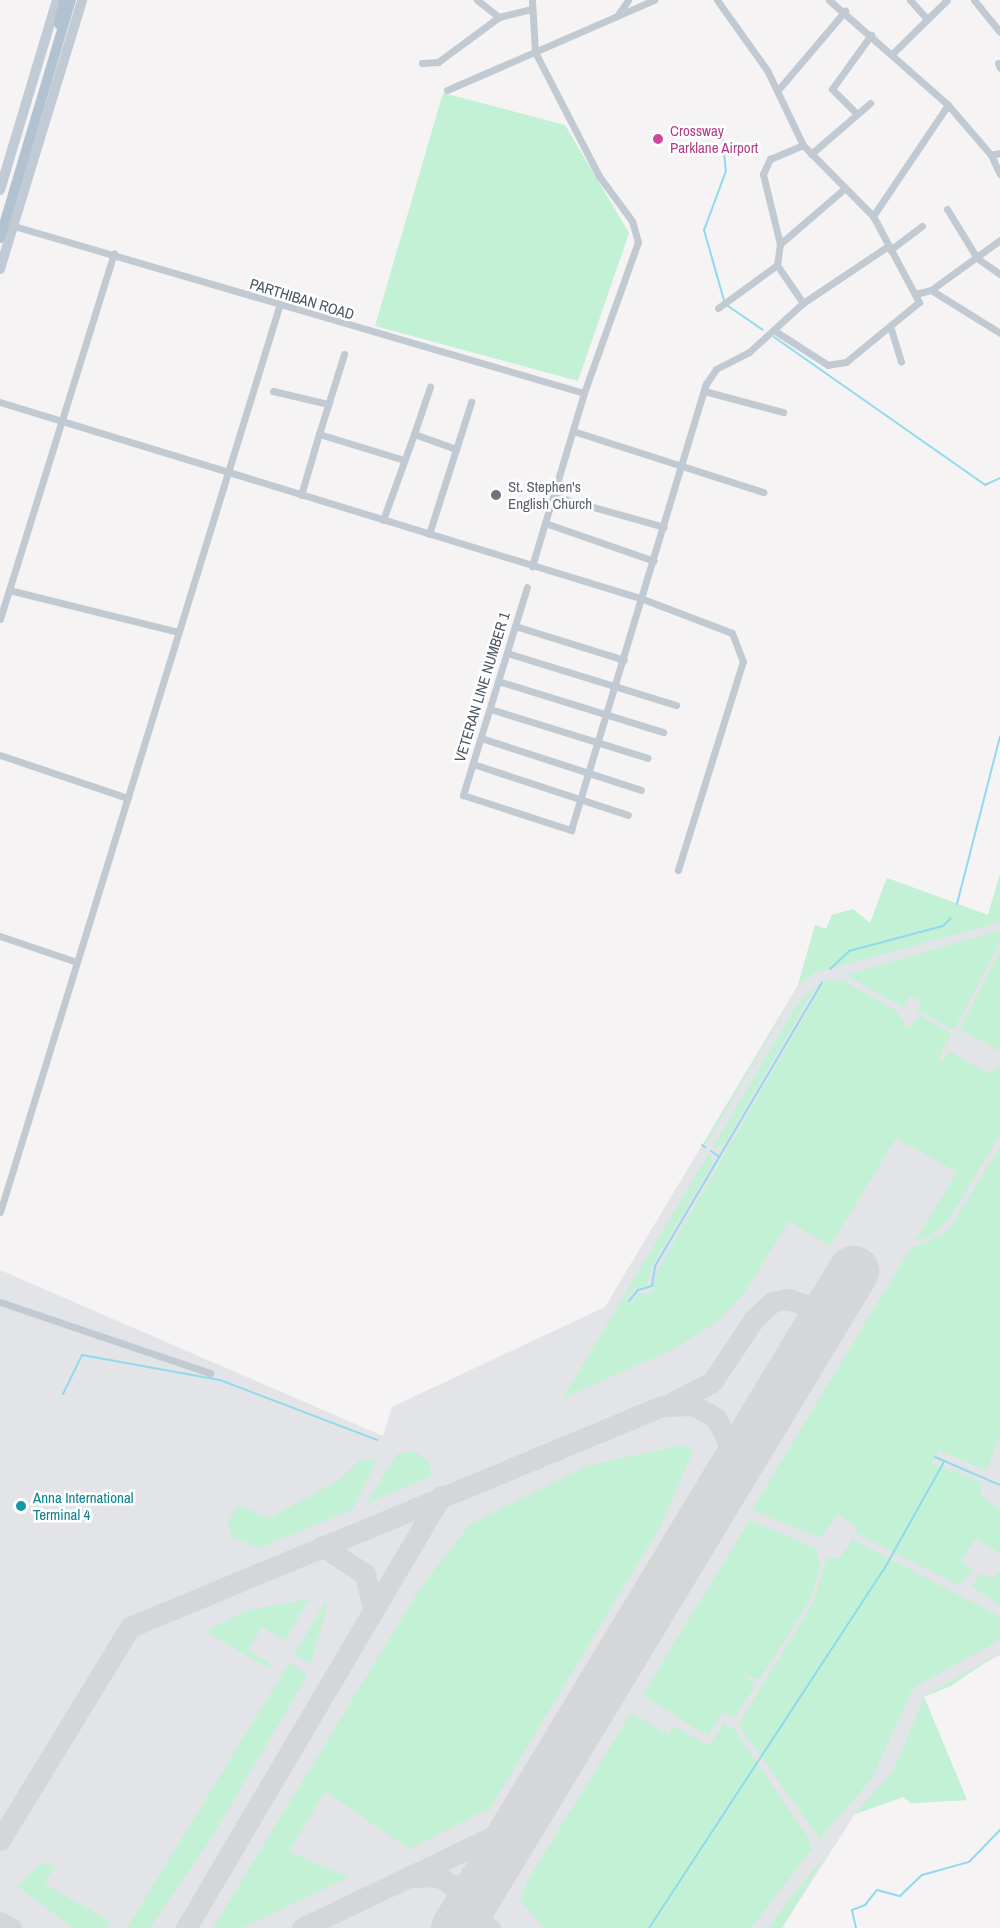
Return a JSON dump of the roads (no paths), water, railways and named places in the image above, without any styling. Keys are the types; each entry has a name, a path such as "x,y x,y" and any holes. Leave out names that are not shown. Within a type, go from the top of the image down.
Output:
{"main road":[{"path":"0,213 64,0"},
{"path":"0,237 71,0"}],"street":[{"path":"0,190 57,0"},
{"path":"0,269 82,0"},
{"path":"477,0 499,17"},
{"path":"532,0 535,52 599,176 637,232 584,393 532,566"},
{"path":"617,16 628,0"},
{"path":"447,90 654,0"},
{"path":"717,0 778,90 803,145 873,216 919,304 891,329 846,362 828,365 775,331"},
{"path":"829,0 894,52 948,105 991,155 1000,174"},
{"path":"910,0 927,19"},
{"path":"894,52 947,0"},
{"path":"974,0 1000,32"},
{"path":"422,63 438,62 499,17 532,9"},
{"path":"778,90 845,11"},
{"path":"856,112 832,89 871,35"},
{"path":"811,154 856,112 870,103"},
{"path":"873,216 948,105"},
{"path":"803,145 770,159 763,174 780,244 777,265 803,303"},
{"path":"991,155 1000,153"},
{"path":"780,244 845,188"},
{"path":"947,209 977,258 1000,274"},
{"name":"PARTHIBAN ROAD","path":"14,226 114,253 279,307 584,393"},
{"path":"581,800 704,391 716,369 775,331 803,303 922,226"},
{"path":"915,294 931,290 1000,240"},
{"path":"0,619 114,253"},
{"path":"718,308 777,265"},
{"path":"931,290 1000,333"},
{"path":"0,1212 279,307"},
{"path":"891,329 901,361"},
{"path":"301,495 344,354"},
{"path":"383,520 430,387"},
{"path":"273,391 328,404"},
{"path":"704,391 783,412"},
{"path":"0,402 63,419 229,473 643,599 732,633 743,661 678,870"},
{"path":"429,534 471,402"},
{"path":"573,431 680,469 763,492"},
{"path":"319,434 404,460"},
{"path":"414,434 456,449"},
{"path":"554,496 664,527"},
{"path":"545,523 654,561"},
{"name":"VETERAN LINE NUMBER 1","path":"527,587 463,795 571,830 581,800"},
{"path":"9,590 179,632"},
{"path":"515,626 624,660"},
{"path":"507,653 676,705"},
{"path":"498,681 663,732"},
{"path":"489,710 648,758"},
{"path":"481,738 641,790"},
{"path":"0,755 128,798"},
{"path":"473,764 628,815"},
{"path":"0,936 78,962"},
{"path":"0,1302 210,1373"}],"waterway":[{"path":"722,134 726,171 704,230 724,300"},
{"path":"728,306 763,330"},
{"path":"774,337 985,485 1000,478"},
{"path":"957,904 1000,736"},
{"path":"830,969 849,951 943,926 951,918"},
{"path":"629,1301 638,1290 652,1286 655,1266 822,982"},
{"path":"711,1151 718,1156"},
{"path":"63,1394 82,1355 220,1380 377,1440"},
{"path":"935,1457 1000,1485"},
{"path":"649,1928 883,1571 944,1462"},
{"path":"856,1928 852,1910 865,1905 877,1890 900,1896 922,1875 969,1862 1000,1830"}],"place":[{"name":"Crossway Parklane Airport","path":"658,139"},
{"name":"St. Stephen's English Church","path":"496,495"},
{"name":"Anna International Terminal 4","path":"21,1506"}]}
